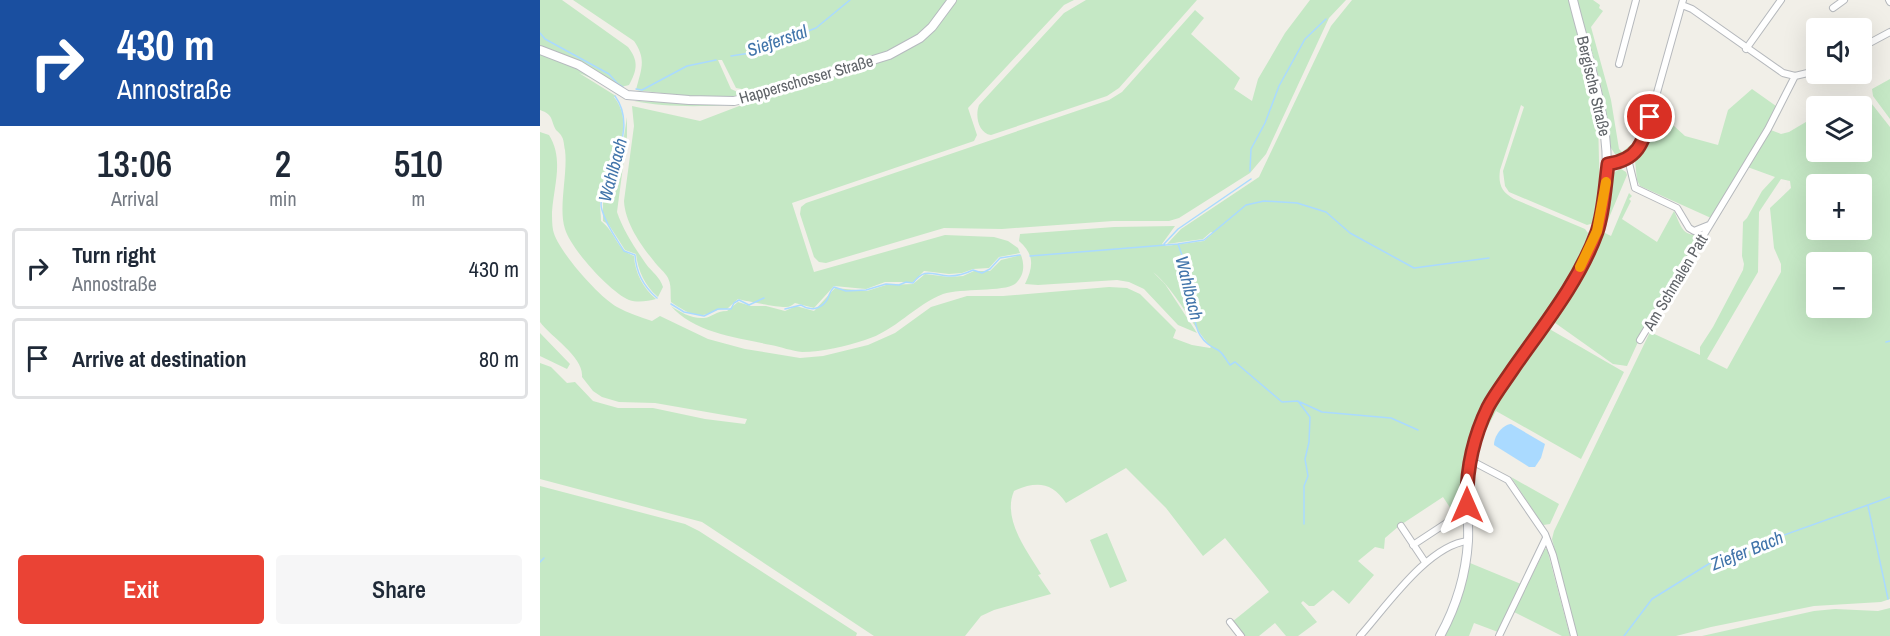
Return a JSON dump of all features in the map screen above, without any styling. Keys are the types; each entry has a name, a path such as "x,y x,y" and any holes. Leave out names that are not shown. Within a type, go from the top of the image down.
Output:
{"main road":[{"name":"Happerschosser Straße","path":"540,50 579,65 627,95 734,101 889,55 920,38 932,27 952,0"},
{"name":"Bergische Straße","path":"1440,636 1456,600 1463,575 1468,542 1467,492 1470,460 1478,431 1488,406 1570,285 1597,231 1604,202 1608,164 1604,117 1573,0"}],"street":[{"path":"1619,64 1636,0"},
{"path":"1833,8 1844,0"},
{"path":"1746,49 1778,1"},
{"path":"1608,164 1628,159 1636,152 1644,139 1682,3 1783,73 1795,76 1806,73"},
{"path":"1872,42 1890,32"},
{"name":"Am Schmalen Patt","path":"1640,340 1768,129 1795,76"},
{"name":"Am Schmalen Patt","path":"1628,159 1635,188 1677,208 1689,228 1694,231 1710,224"},
{"path":"1470,460 1508,480 1546,537 1553,555 1574,636"},
{"path":"1413,545 1454,518"},
{"path":"1401,526 1425,562"},
{"path":"1499,636 1546,537"},
{"path":"1360,636 1425,562 1457,542 1468,542"},
{"path":"1230,622 1241,636"}],"green space":[{"path":"540,0 562,0 628,47 634,57 635,70 629,85 603,84 579,73 616,96 614,97 621,110 622,136 603,190 600,203 601,221 619,245 634,256 640,280 656,299 636,301 621,295 583,258 565,229 562,211 566,159 564,141 550,116 540,110"},
{"path":"573,0 949,0 915,37 888,52 758,92 736,88 722,60 718,60 731,89 744,95 717,97 636,90 642,59 634,41"},
{"path":"957,0 1074,0 1064,5 968,108 977,135 974,141 792,203 814,272 945,235 994,237 1008,241 1018,248 1020,253 999,257 989,268 949,274 924,271 913,282 885,282 866,289 834,286 814,308 795,303 787,307 738,299 727,309 699,315 686,311 671,302 668,278 638,240 625,209 624,201 634,126 632,106 700,121 747,103 690,106 634,101 727,104 893,56 946,15"},
{"path":"1086,0 1197,0 1119,88 1107,96 991,135 983,131 977,114 979,105 1064,13"},
{"path":"1310,0 1346,0 1329,18 1266,154 1250,173 1179,218 1169,221 1113,221 1002,229 944,228 826,263 819,262 814,257 800,214 801,207 806,203 1109,100 1122,92 1195,10 1204,18 1191,34 1240,78 1234,89 1252,101 1258,79 1285,33"},
{"path":"1352,0 1569,0 1598,118 1600,204 1594,223 1587,225 1509,192 1505,186 1503,171 1524,107 1521,105 1500,170 1502,187 1506,194 1514,199 1585,229 1588,233 1589,231 1588,244 1550,310 1492,394 1467,466 1463,514 1457,518 1443,497 1399,526 1385,538 1384,549 1375,547 1358,561 1374,575 1349,604 1333,590 1314,606 1309,606 1303,601 1301,603 1317,622 1298,636 1286,636 1275,623 1259,636 1243,636 1232,622 1269,592 1225,538 1203,556 1166,508 1126,468 1066,503 1055,491 1043,485 1029,486 1014,491 1011,513 1014,524 1023,545 1041,574 1038,575 1051,594 994,610 981,616 965,636 874,636 702,522 540,479 540,363 551,367 567,383 575,382 593,401 618,408 653,408 705,419 745,424 747,419 655,403 619,402 602,397 593,391 582,377 578,362 573,355 540,322 540,132 549,135 556,153 557,172 552,223 556,239 570,261 609,302 652,321 660,316 708,339 745,349 800,358 823,356 868,345 895,333 931,307 967,296 1003,296 1109,287 1127,288 1140,294 1176,330 1173,338 1192,345 1210,348 1176,298 1162,280 1153,272 1165,284 1197,333 1178,325 1144,289 1129,282 1117,280 1025,284 1030,272 1031,261 1028,251 1019,241 1020,234 1114,227 1175,226 1162,244 1166,246 1204,241 1213,233 1211,232 1203,239 1167,244 1181,229 1259,177 1331,26"},
{"path":"1577,0 1593,0 1600,5 1599,8 1603,11 1591,27 1611,100 1619,149 1622,152 1641,132 1644,133 1635,145 1624,153 1615,154 1611,148 1601,85"},
{"path":"1890,79 1890,119 1873,96 1872,89"},
{"path":"1752,89 1776,106 1768,129 1781,134 1806,122 1806,162 1872,162 1872,104 1890,127 1890,599 1881,602 1814,606 1676,636 1577,636 1552,539 1554,531 1650,332 1700,355 1700,347 1743,270 1743,222 1762,191 1775,177 1742,165 1711,218 1640,186 1635,161 1647,145 1657,115 1662,115 1685,136 1718,145 1728,110","holes":["1781,179 1790,181 1791,188 1770,208 1774,248 1781,264 1781,272 1727,369 1707,359 1758,272 1759,212"]},
{"path":"627,117 627,136 617,212 646,264 662,283 663,287 658,297 643,278 636,254 625,250 609,225 603,221 603,202 622,149"},
{"path":"1621,169 1627,175 1603,232 1611,236 1629,193 1632,196 1629,199 1631,201 1622,219 1657,242 1674,211 1686,232 1701,234 1644,329 1627,366 1613,364 1551,320 1579,277 1609,190 1611,177"},
{"path":"1021,255 1023,271 1015,284 1002,288 943,294 876,336 818,351 802,352 731,337 692,322 671,306 686,315 700,318 727,311 738,302 785,311 796,306 814,311 835,288 867,291 886,285 913,284 925,274 963,276 974,271 990,271 1001,260"},
{"path":"1546,327 1624,372 1581,459 1496,411 1486,430 1484,428 1500,393"},
{"path":"540,333 570,364 567,369 540,356"},
{"path":"1511,477 1559,504 1550,524 1543,525"},
{"path":"540,486 685,524 857,633 856,636 540,636"},
{"path":"1107,533 1127,581 1110,588 1090,540"},
{"path":"1547,549 1570,636 1562,636 1514,612"},
{"path":"1470,563 1521,584 1498,632 1474,623 1469,636 1445,636 1461,600"},
{"path":"1890,608 1890,636 1702,636 1814,611 1835,609 1878,611"}],"water":[{"path":"1511,424 1545,444 1541,458 1535,467 1529,467 1494,445 1499,432"}],"waterway":[{"name":"Sieferstal","path":"731,56 750,53 816,28 850,0"},
{"path":"1250,171 1251,149 1265,123 1279,86 1305,39 1326,19"},
{"name":"Wahlbach","path":"540,33 545,39 609,74 623,87"},
{"name":"Sieferstal","path":"636,89 642,90 687,66 716,60"},
{"name":"Wahlbach","path":"615,96 623,113 624,131 612,178 602,198 601,206 604,216 624,251 635,255 642,279 657,298"},
{"path":"1164,244 1178,229 1251,179"},
{"path":"1178,244 1204,240 1246,205 1264,201 1297,203 1326,212 1350,233 1414,268 1489,258"},
{"name":"Wahlbach","path":"1030,256 1178,244 1183,258 1188,294 1202,338 1220,351 1230,365 1235,362 1282,402 1298,401 1310,417 1309,442 1305,459 1308,476 1304,486 1304,524"},
{"name":"Wahlbach","path":"785,309 801,305 811,309 818,308 827,300 834,287 846,291 866,290 886,284 913,283 925,273 952,276 973,270 982,273 990,269 1000,258 1020,255"},
{"name":"Wahlbach","path":"671,304 684,312 704,316 718,309 731,309 739,300 749,305 764,298"},
{"path":"1886,342 1890,341"},
{"path":"1300,402 1322,412 1391,418 1418,430"},
{"name":"Ziefer Bach","path":"1624,636 1652,599 1715,560 1890,497"},
{"path":"1868,506 1888,599"},
{"path":"540,562 544,558"}],"slow traffic":[{"path":"1580,267 1597,231 1606,182"}],"route":[{"path":"1467,505 1470,460 1488,406 1570,285 1588,252 1597,231 1604,202 1608,164 1628,159 1636,152 1644,139 1650,117"}]}
